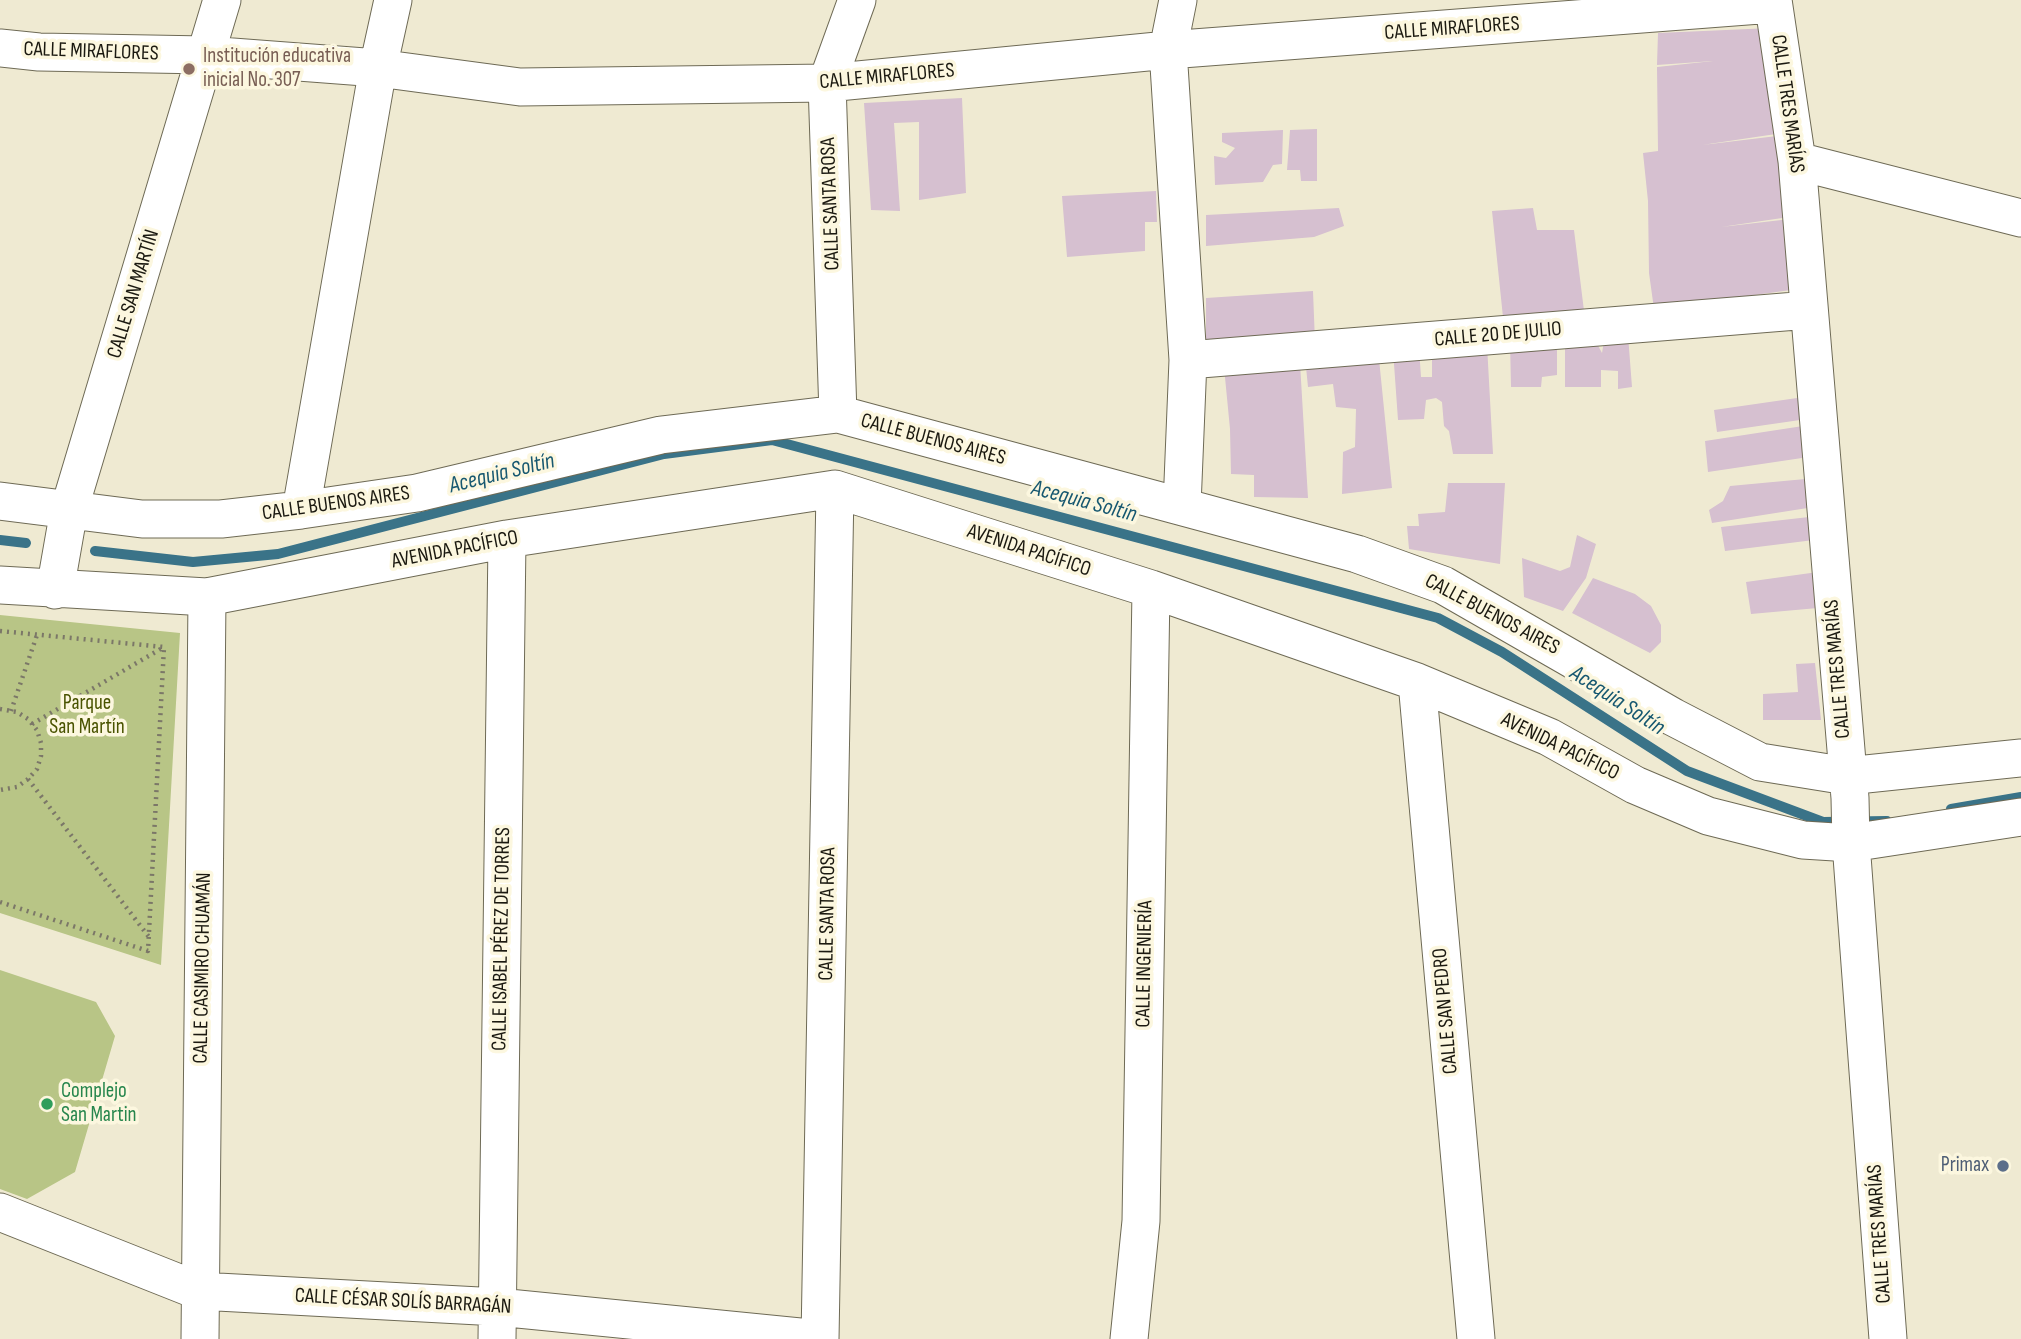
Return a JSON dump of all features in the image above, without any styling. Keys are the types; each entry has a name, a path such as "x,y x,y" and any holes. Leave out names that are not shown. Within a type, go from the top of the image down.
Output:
{"street":[{"name":"CALLE SAN MARTÍN","path":"55,590 69,510 222,0"},
{"path":"301,510 378,68 393,0"},
{"name":"CALLE SANTA ROSA","path":"838,414 827,83 856,0"},
{"path":"1178,0 1168,50 1188,360 1182,506"},
{"name":"CALLE MIRAFLORES","path":"0,48 38,52 206,55 378,68 520,87 827,83 1168,50 1773,2"},
{"name":"CALLE TRES MARÍAS","path":"1773,2 1797,161 1850,812 1888,1339"},
{"path":"1797,161 2021,218"},
{"name":"CALLE 20 DE JULIO","path":"1188,360 1809,310"},
{"name":"CALLE BUENOS AIRES","path":"0,501 142,519 220,519 417,493 661,435 838,414 1357,554 1443,585 1673,717 1850,812 2021,758"},
{"name":"CALLE SANTA ROSA","path":"820,1339 835,489"},
{"name":"AVENIDA PACÍFICO","path":"0,585 207,597 507,539 835,489 1151,589 1417,682 1549,737 1635,785 1707,816 1803,840 1850,812 2021,817"},
{"name":"CALLE ISABEL PÉREZ DE TORRES","path":"497,1323 507,539"},
{"name":"CALLE INGENIERÍA","path":"1129,1339 1141,1222 1151,589"},
{"name":"CALLE CASIMIRO CHUAMÁN","path":"200,1339 207,597"},
{"name":"CALLE SAN PEDRO","path":"1417,682 1476,1339"},
{"name":"CALLE CÉSAR SOLÍS BARRAGÁN","path":"0,1212 199,1291 497,1323 820,1339"}],"path":[{"path":"0,631 164,648"},
{"path":"11,711 37,635"},
{"path":"32,724 164,648"},
{"path":"0,902 148,951 164,648"},
{"path":"0,709 17,712 32,724 41,743 37,769 29,779 17,787 0,790"},
{"path":"29,779 150,938"}],"green space":[{"name":"Parque San Martín","path":"0,615 180,633 161,965 0,913"},
{"name":"Complejo San Martin","path":"0,970 96,1002 115,1036 75,1172 27,1199 0,1189"}],"building":[{"path":"1771,28 1776,134 1702,145 1777,136 1789,217 1721,227 1790,219 1798,289 1654,309 1649,273 1648,201 1643,153 1658,151 1657,67 1713,61 1657,65 1658,33"},
{"path":"962,98 966,193 919,200 919,122 894,123 900,211 871,210 864,103"},
{"path":"1317,129 1317,181 1301,181 1300,170 1287,170 1290,130"},
{"path":"1283,130 1282,164 1273,165 1263,182 1215,185 1214,156 1226,158 1235,148 1222,142 1222,133"},
{"path":"1156,191 1157,222 1145,222 1145,251 1067,257 1062,196"},
{"path":"1339,208 1344,226 1314,237 1206,246 1206,215"},
{"path":"1533,208 1537,230 1574,230 1585,319 1504,327 1492,211"},
{"path":"1313,291 1315,342 1206,350 1206,298"},
{"path":"1605,335 1628,335 1632,387 1618,389 1618,371 1601,370 1601,387 1565,387 1565,337 1593,336 1602,353"},
{"path":"1557,337 1557,375 1542,377 1541,387 1511,387 1510,341"},
{"path":"1487,345 1493,454 1453,454 1449,431 1444,426 1442,402 1436,398 1426,400 1424,419 1398,420 1393,350 1419,348 1421,377 1432,377 1432,348"},
{"path":"1379,359 1392,488 1342,494 1343,452 1355,447 1356,409 1336,407 1333,384 1308,387 1306,367"},
{"path":"1300,363 1308,498 1254,497 1254,475 1231,474 1224,367"},
{"path":"1804,397 1807,419 1717,432 1714,410"},
{"path":"1803,426 1802,458 1708,472 1705,441"},
{"path":"1816,478 1814,507 1712,523 1709,510 1723,501 1730,486"},
{"path":"1448,483 1505,483 1500,564 1409,549 1407,526 1419,526 1418,514 1445,512"},
{"path":"1809,517 1814,540 1725,551 1721,527"},
{"path":"1577,535 1596,544 1586,578 1563,611 1524,597 1522,558 1560,571 1570,567"},
{"path":"1825,571 1829,607 1751,614 1746,582"},
{"path":"1593,578 1635,594 1651,606 1661,625 1661,642 1650,653 1572,613"},
{"path":"1815,663 1821,720 1763,720 1763,694 1798,692 1796,664"}],"waterway":[{"name":"Acequia Soltín","path":"95,551 193,562 278,554 664,454 772,440 1438,618 1502,652 1687,771 1823,822 1887,821"},
{"name":"Acequia Soltín","path":"0,540 26,543"},
{"name":"Acequia Soltín","path":"1951,809 2021,797"}],"place":[{"name":"Institución educativa inicial No. 307","path":"189,69"},
{"name":"Complejo San Martin","path":"47,1104"},
{"name":"Primax","path":"2003,1166"}]}
